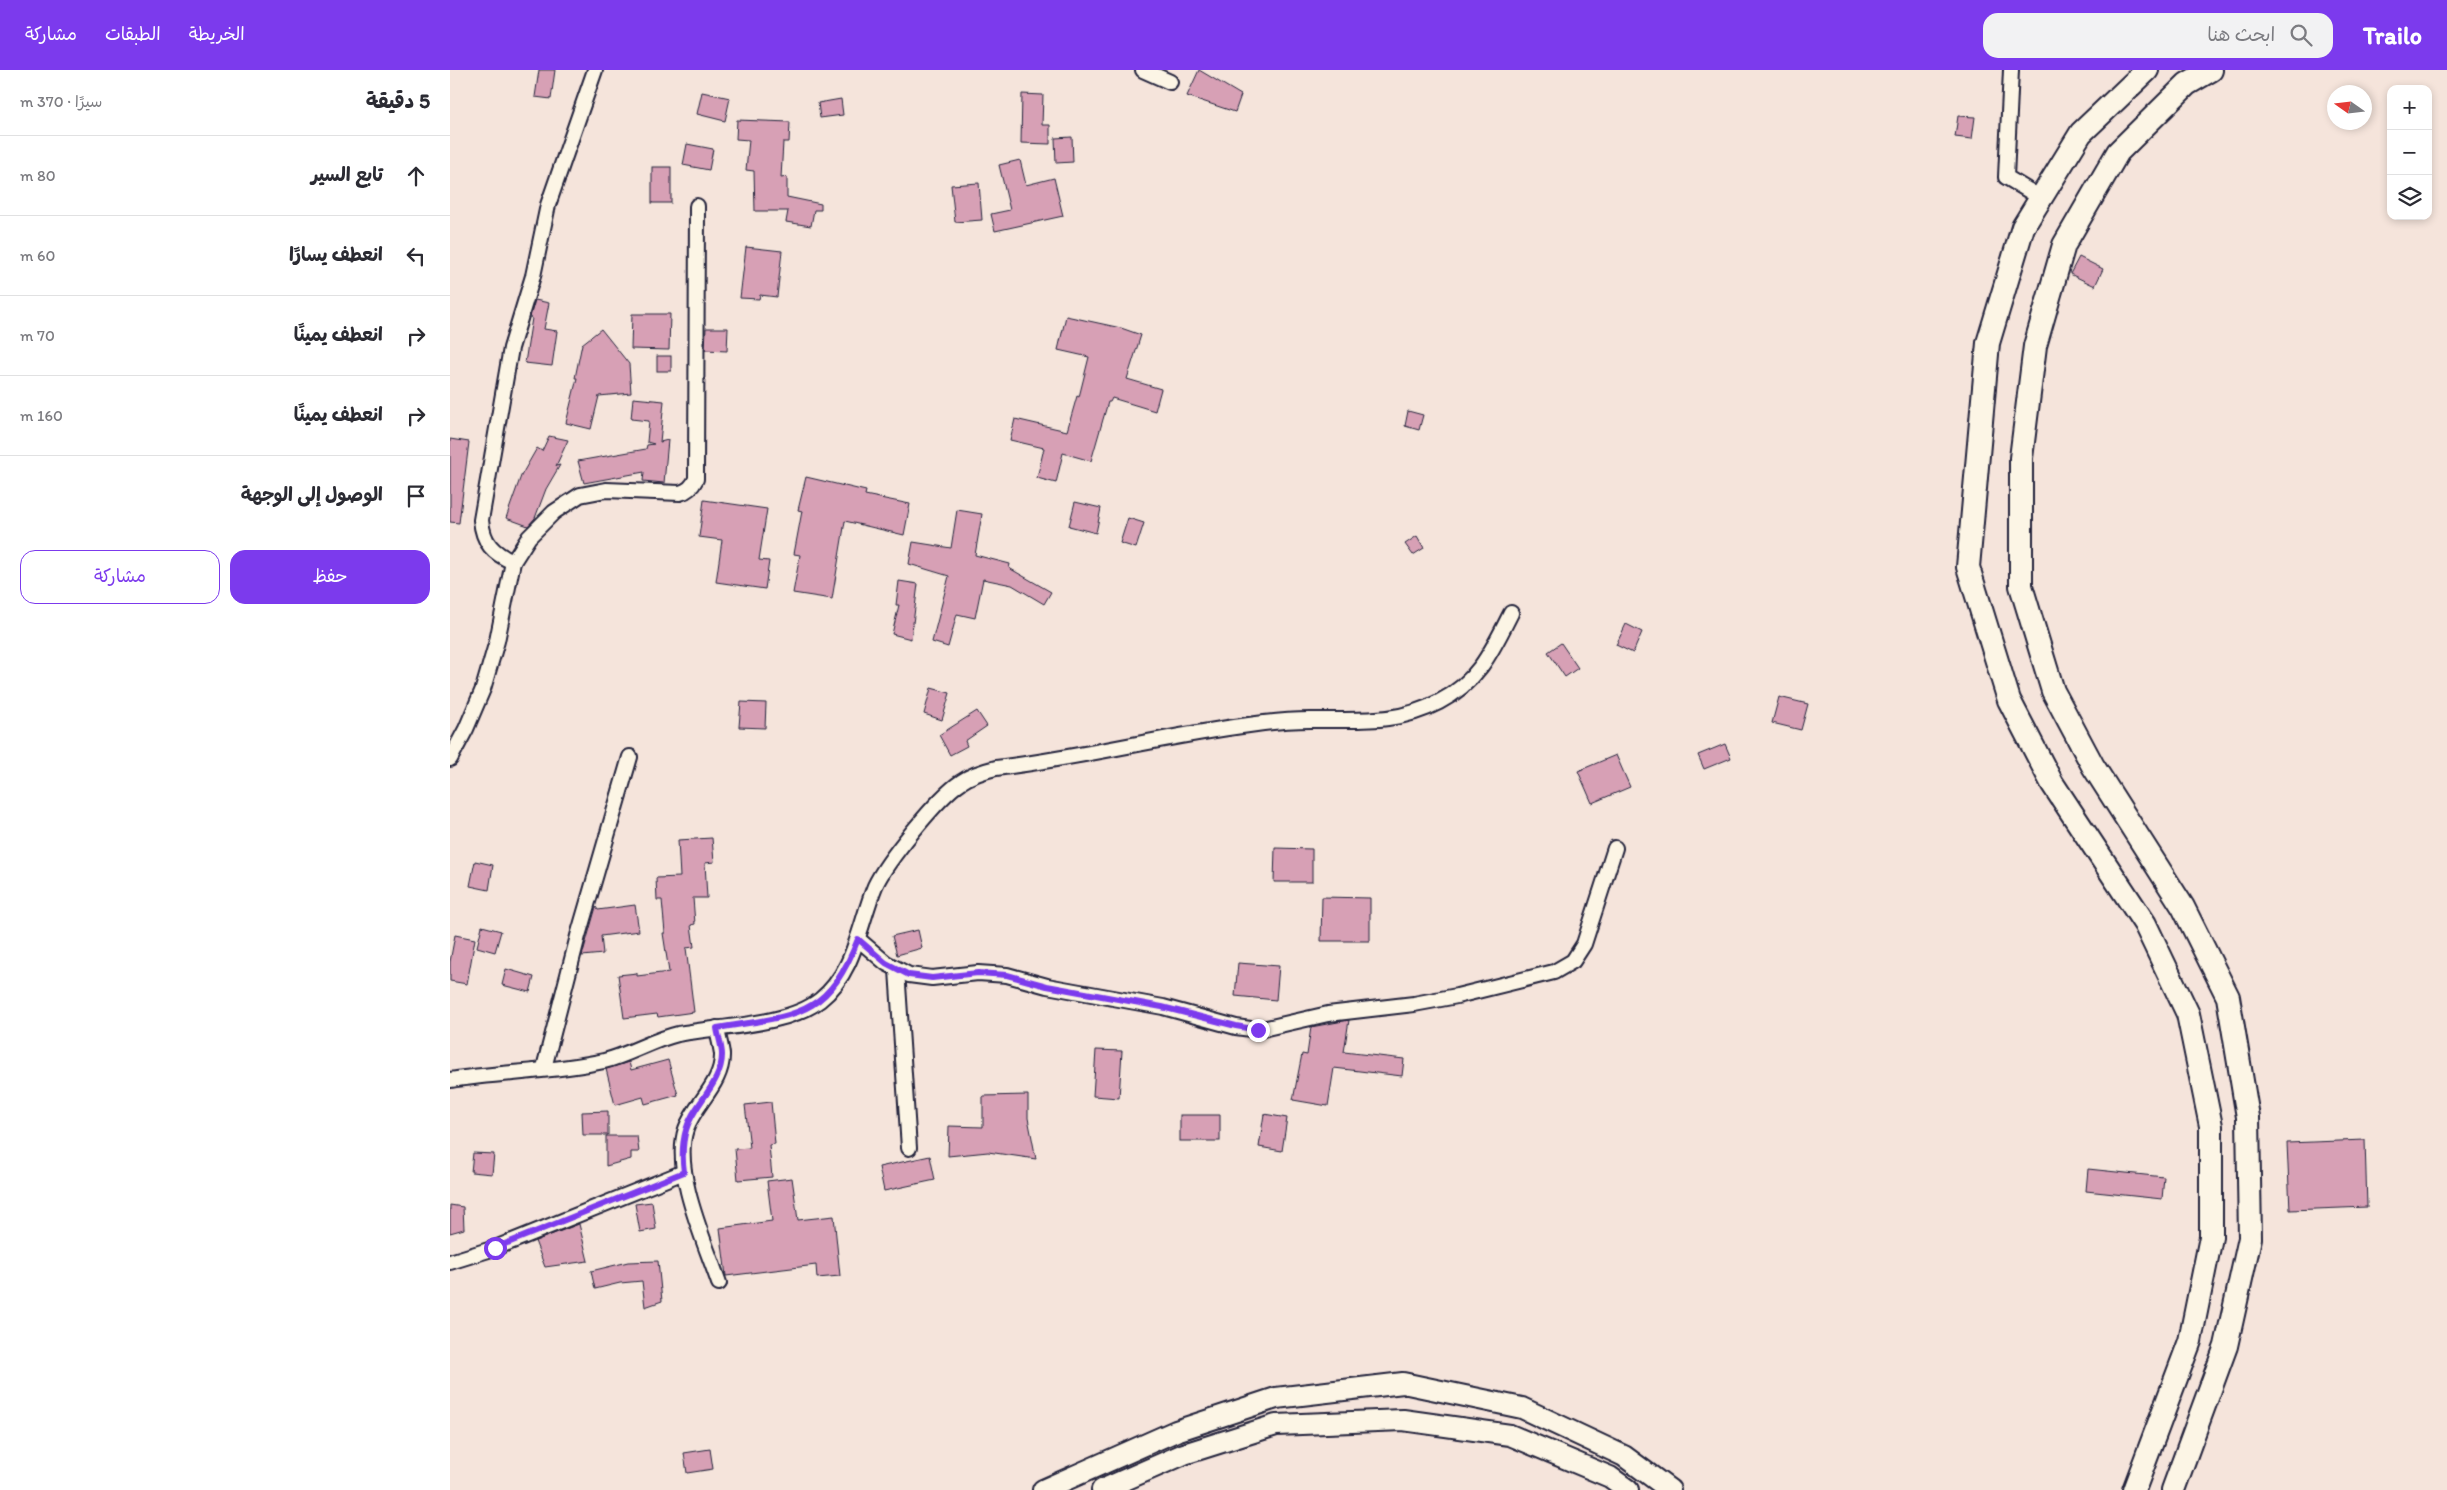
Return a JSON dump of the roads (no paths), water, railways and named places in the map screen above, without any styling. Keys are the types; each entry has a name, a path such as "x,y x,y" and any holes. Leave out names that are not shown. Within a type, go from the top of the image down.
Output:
{"main road":[{"path":"2134,1490 2192,1331 2212,1237 2211,1126 2188,1014 2145,924 2052,783 2010,700 1968,567 1988,343 2023,227 2081,133 2147,70"},
{"path":"2173,1490 2226,1346 2250,1238 2248,1117 2228,997 2183,906 2093,766 2053,691 2021,586 2021,458 2035,346 2064,245 2118,152 2187,84 2211,70"},
{"path":"1043,1490 1176,1431 1276,1398 1404,1383 1522,1408 1624,1456 1670,1490"},
{"path":"1480,1431 1486,1399"},
{"path":"1102,1490 1184,1454 1276,1425 1403,1420 1510,1435 1610,1477 1628,1490"}],"street":[{"path":"513,562 498,555 489,548 482,530 481,520 503,387 511,348 533,276 548,206 595,70"},
{"path":"1143,70 1170,82"},
{"path":"2011,70 2006,177 2041,198"},
{"path":"450,758 474,712 488,673 513,562 522,546 541,524 562,506 580,495 606,490 680,493 694,485 696,479 697,206"},
{"path":"450,1080 606,1060 677,1035 788,1016 810,1006 839,980 858,939 876,885 890,861 942,798 951,789 973,775 996,768 1248,725 1309,720 1362,722 1406,715 1439,702 1469,683 1488,658 1511,614"},
{"path":"544,1068 578,936 630,757"},
{"path":"858,939 897,970 909,975 932,978 978,973 1007,975 1047,986 1162,1007 1247,1029 1269,1029 1318,1015 1396,1006 1457,996 1564,968 1573,961 1584,944 1615,848"},
{"path":"897,970 909,1148"},
{"path":"717,1028 722,1055 719,1069 714,1082 698,1104 686,1129 682,1158 684,1172 719,1283"},
{"path":"450,1262 495,1248 684,1172"}]}
